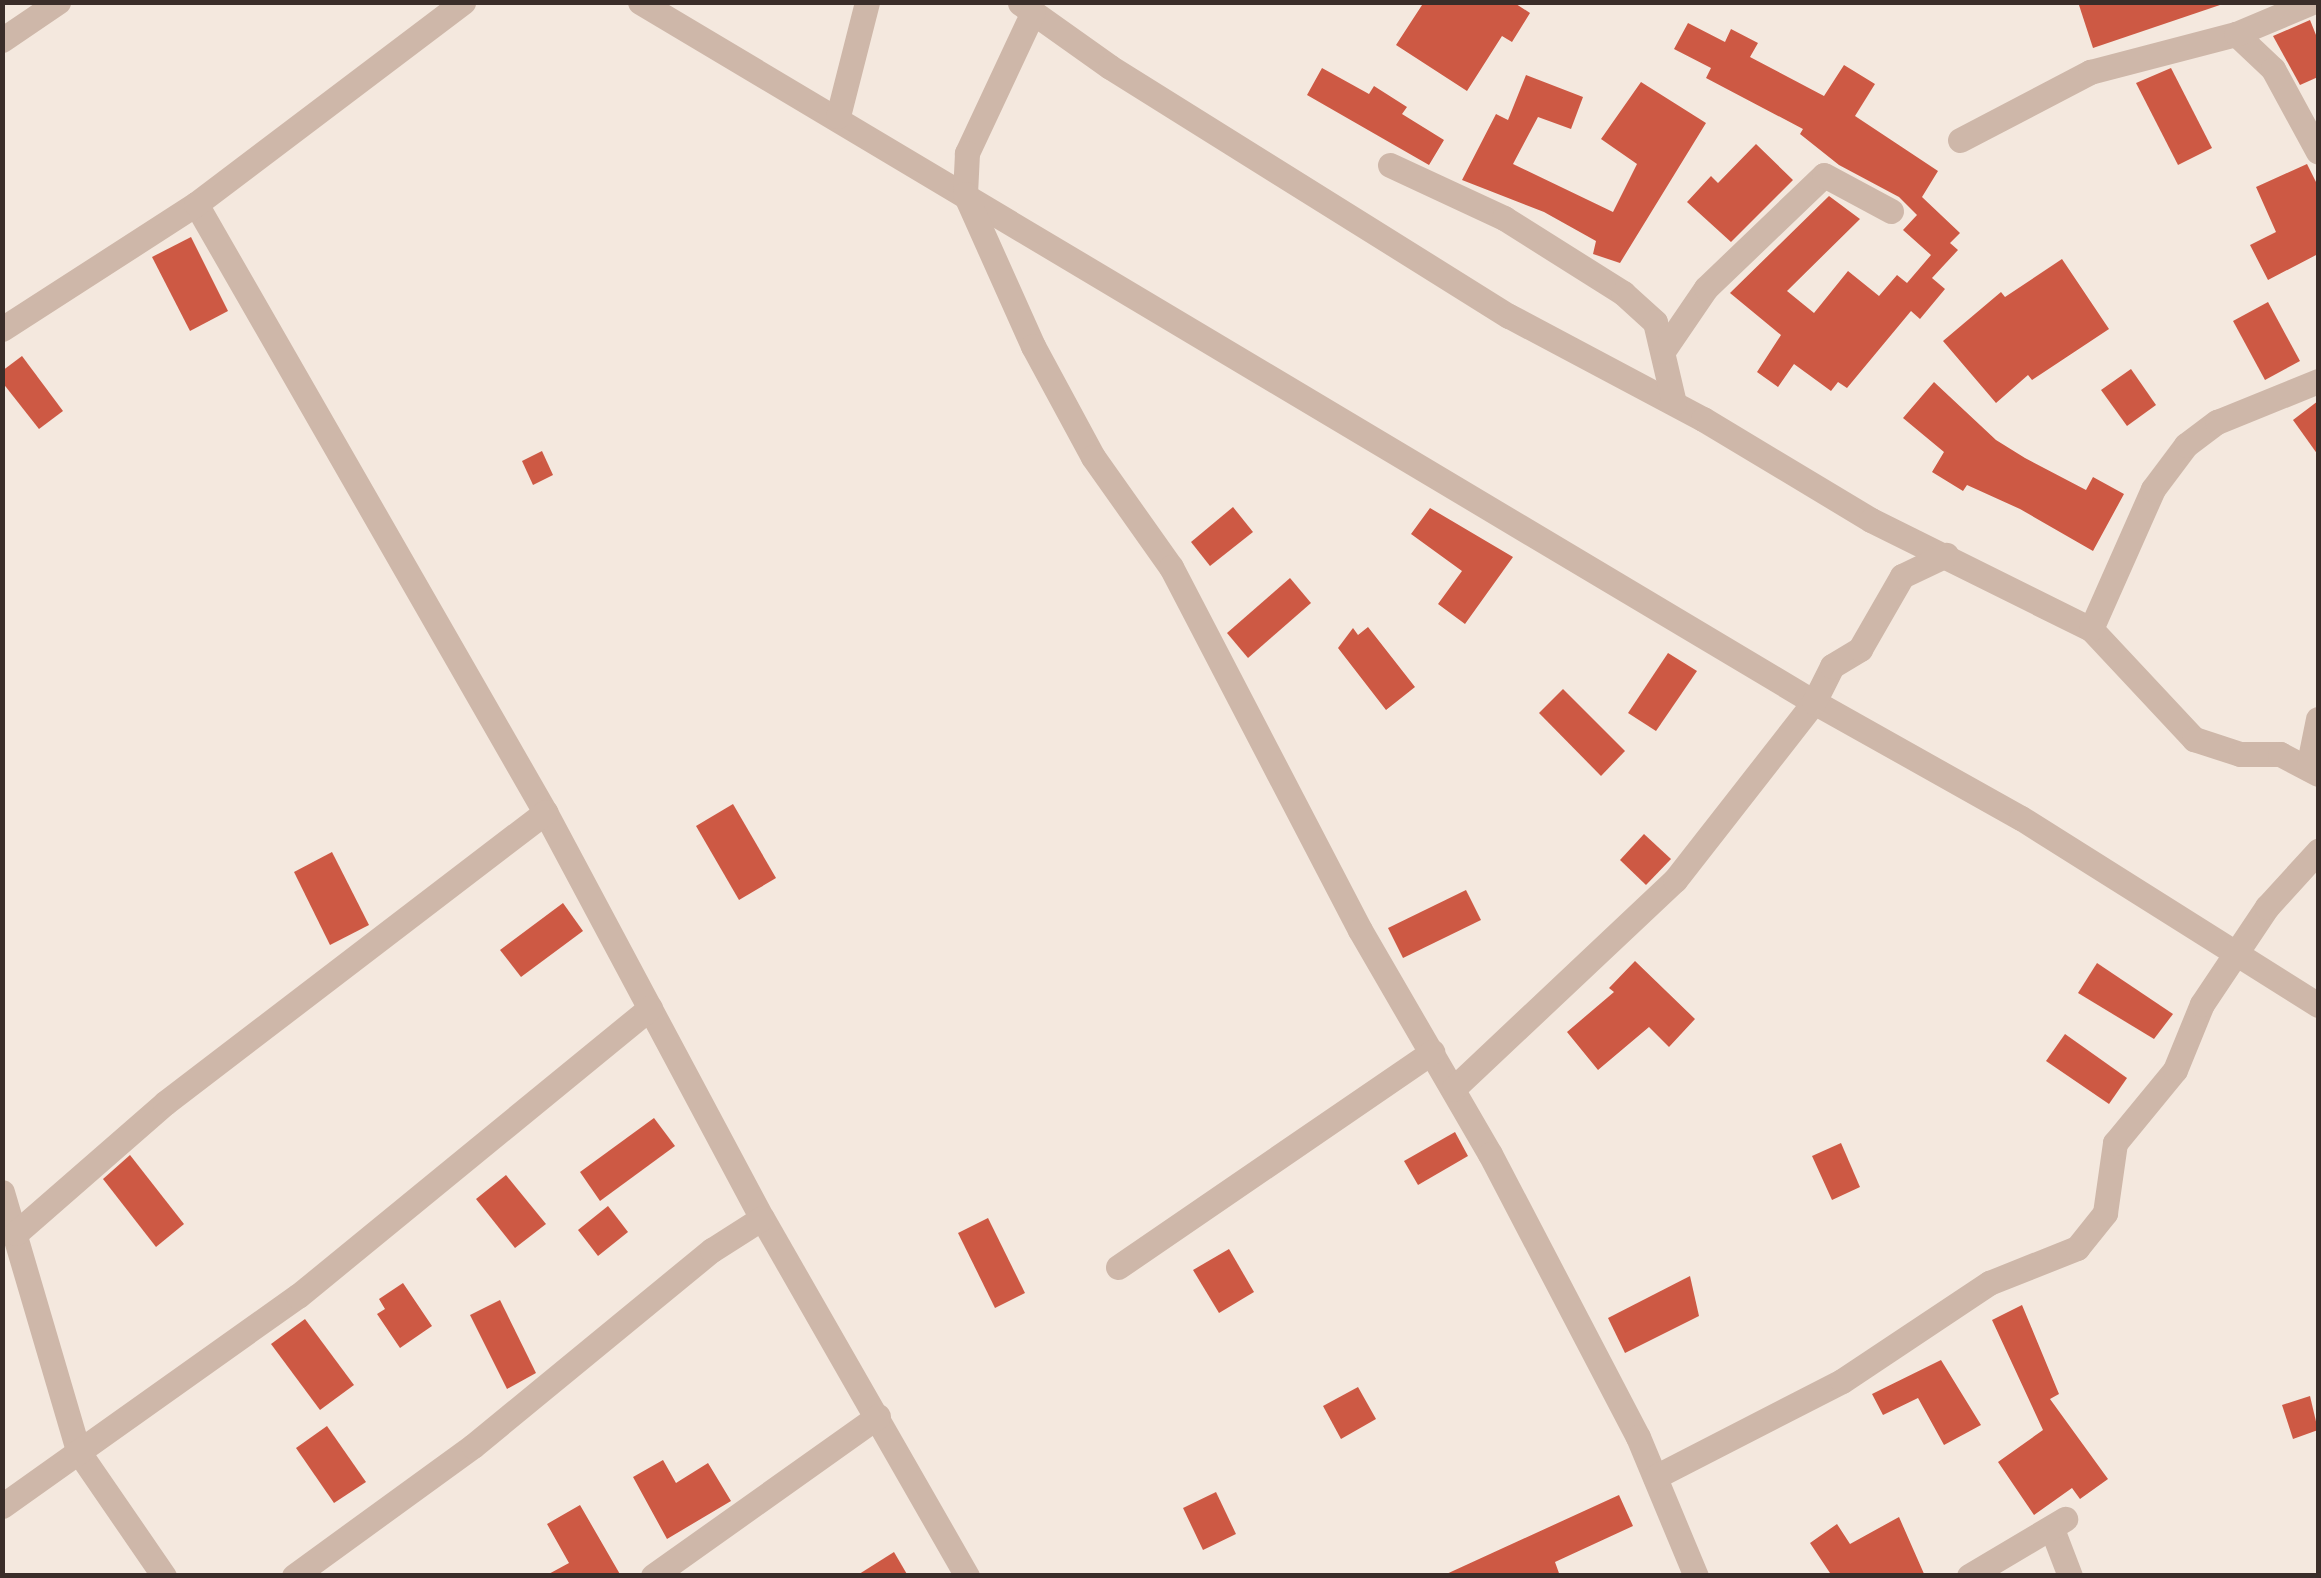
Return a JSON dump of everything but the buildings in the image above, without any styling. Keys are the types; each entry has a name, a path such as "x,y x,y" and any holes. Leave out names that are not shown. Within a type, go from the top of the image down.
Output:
{"street":[{"path":"2,40 58,2"},
{"path":"2,329 196,204 463,2"},
{"path":"640,2 838,116 1814,702 2099,864 2234,956 2318,1006"},
{"path":"838,116 867,2"},
{"path":"1960,140 2090,72 2236,34 2312,2"},
{"path":"1696,1576 1654,1476 1453,1089 1360,930 1170,567 1093,457 1032,346 965,194 968,153 1026,7 1509,316 1674,404 1871,520 2091,629 2194,739 2240,754 2280,754 2313,771 2318,720"},
{"path":"2236,34 2273,69 2318,152"},
{"path":"1390,164 1504,218 1624,293 1655,322 1674,404"},
{"path":"1663,351 1676,323 1731,260 1824,175 1891,211"},
{"path":"196,204 545,812 762,1218 967,1576"},
{"path":"2091,629 2153,489 2186,445 2218,422 2318,380"},
{"path":"1453,1089 1675,880 1814,702 1832,666 1860,649 1902,576 1946,555"},
{"path":"9,1233 165,1103 545,812"},
{"path":"1654,1476 1842,1381 1989,1283 2077,1248 2105,1213 2115,1143 2175,1070 2202,1004 2267,907 2318,850"},
{"path":"2,1506 298,1296 650,1008"},
{"path":"1118,1266 1432,1052"},
{"path":"2,1192 9,1233 78,1451 164,1576"},
{"path":"294,1576 473,1446 712,1250 762,1218"},
{"path":"652,1576 878,1416"},
{"path":"1968,1576 2059,1524 2070,1576"}]}
